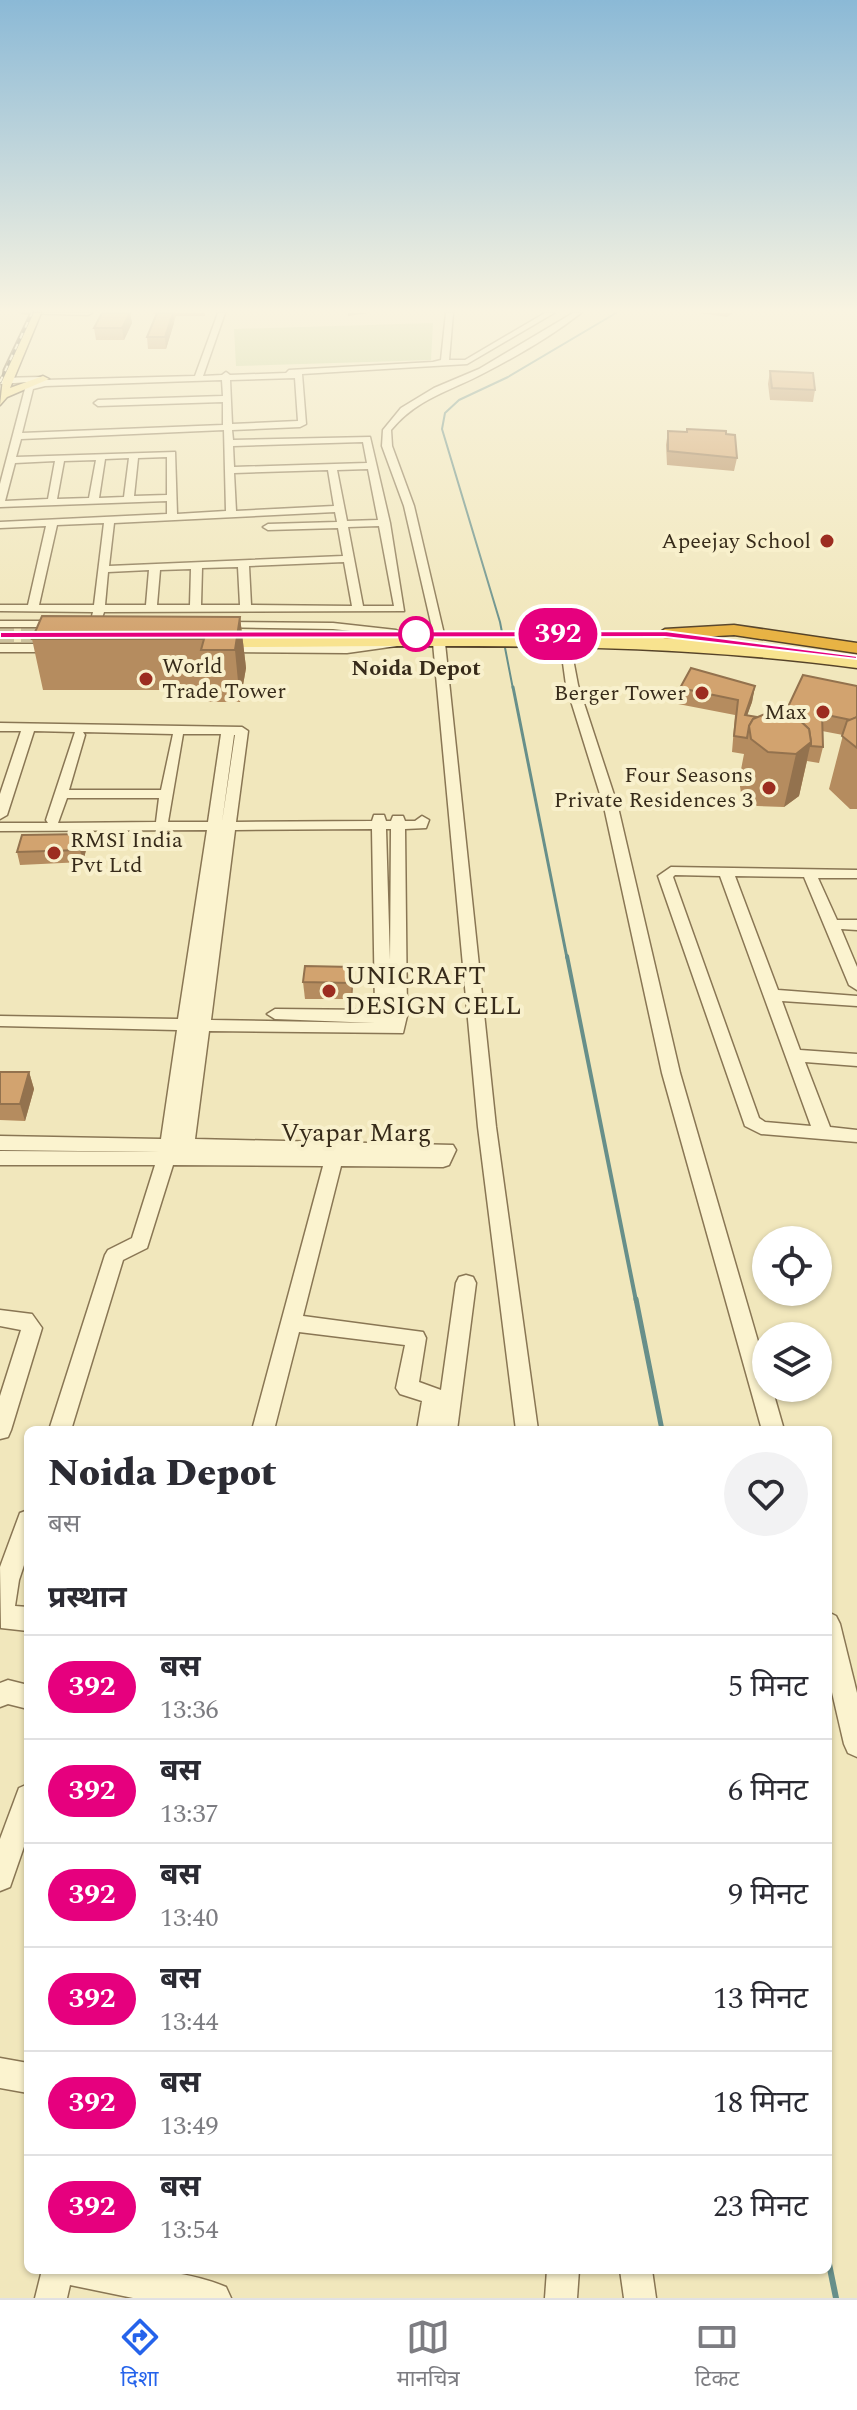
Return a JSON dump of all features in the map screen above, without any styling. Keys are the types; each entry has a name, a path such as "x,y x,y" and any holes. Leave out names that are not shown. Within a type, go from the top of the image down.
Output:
{"highway":[{"path":"665,634 734,630 857,648"}],"main road":[{"path":"557,640 665,634 857,656"},
{"path":"201,637 444,638 706,645 857,663"}],"street":[{"path":"22,420 0,503 173,498"},
{"path":"93,433 95,420"},
{"path":"225,420 231,515"},
{"path":"18,436 225,428 303,420"},
{"path":"395,420 387,430 387,446 409,506 444,638 487,1127 526,1426"},
{"path":"0,608 401,608 373,466 364,438 228,443"},
{"path":"129,499 134,454"},
{"path":"12,460 174,455 172,517"},
{"path":"93,501 101,456"},
{"path":"52,502 60,458"},
{"path":"230,470 373,466"},
{"path":"332,467 358,610"},
{"path":"0,525 340,509"},
{"path":"266,513 269,545"},
{"path":"98,623 109,520"},
{"path":"33,607 52,523"},
{"path":"103,569 243,563 269,545 343,524 385,523"},
{"path":"269,545 349,559"},
{"path":"243,563 246,608"},
{"path":"195,608 197,565"},
{"path":"151,607 155,567"},
{"path":"84,623 113,623"},
{"path":"0,624 66,637 0,648"},
{"path":"557,640 611,807 671,1073 772,1426"},
{"path":"0,727 17,732 79,735 232,734"},
{"path":"17,732 232,734"},
{"path":"0,773 17,732"},
{"path":"0,815 17,732"},
{"path":"61,1426 115,1255 140,1243 176,1151 232,734"},
{"path":"53,820 79,735"},
{"path":"162,820 178,736"},
{"path":"61,794 167,794"},
{"path":"0,821 162,820 222,823"},
{"path":"379,822 389,1021"},
{"path":"0,827 398,822 389,1021"},
{"path":"857,874 671,871 665,876 751,1122 761,1128 857,1136"},
{"path":"726,872 823,1133"},
{"path":"809,873 857,985"},
{"path":"831,924 857,925"},
{"path":"772,995 857,1001"},
{"path":"0,1010 194,1019"},
{"path":"0,1021 389,1021"},
{"path":"794,1055 857,1060"},
{"name":"Vyapar Marg","path":"0,1143 447,1158 444,1148 335,1153"},
{"name":"Vyapar Marg","path":"0,1158 176,1151"},
{"path":"264,1426 335,1153"},
{"path":"447,1426 466,1283"},
{"path":"0,1318 25,1320 32,1328 0,1430"},
{"path":"291,1323 416,1338 407,1388 433,1395 429,1426"},
{"path":"24,1531 7,1580 0,1616 24,1619"},
{"path":"832,1641 857,1744"},
{"path":"0,1695 8,1692 24,1696"},
{"path":"0,1877 24,1813"},
{"path":"0,2073 24,2077"},
{"path":"51,2298 57,2274"},
{"path":"93,2274 215,2298"},
{"path":"561,2298 563,2274"},
{"path":"637,2274 640,2298"}],"building":[{"path":"687,429 726,431 726,434 735,435 737,458 668,451 668,431 687,432"},
{"path":"42,616 240,617 235,650 201,650 204,639 32,639"},
{"path":"691,668 755,686 745,715 757,717 749,726 747,738 734,736 738,700 680,688"},
{"path":"803,675 857,686 857,717 851,720 822,714 823,747 811,746 809,729 787,709"},
{"path":"784,706 809,729 811,742 796,754 768,752 751,739 749,726 753,719"},
{"path":"857,717 857,748 842,736 847,721"},
{"path":"84,834 80,850 17,852 22,835"},
{"path":"305,966 352,967 351,983 303,982"},
{"path":"0,1072 29,1072 20,1104 0,1104"}],"waterway":[{"path":"444,420 442,429 500,622 513,689"},
{"path":"513,687 567,958"},
{"path":"567,956 636,1301"},
{"path":"636,1299 661,1426"},
{"path":"831,2274 836,2298"}],"tunnel":[{"path":"0,635 56,635"}],"bus line":[{"name":"392","path":"0,635 665,634 756,642 857,656"}],"place":[{"name":"Apeejay School","path":"827,541"},
{"name":"Noida Depot","path":"416,634"},
{"name":"World Trade Tower","path":"146,679"},
{"name":"Berger Tower","path":"702,693"},
{"name":"Max","path":"823,712"},
{"name":"Four Seasons Private Residences 3","path":"769,788"},
{"name":"RMSI India Pvt Ltd","path":"54,853"},
{"name":"UNICRAFT DESIGN CELL","path":"329,991"}]}
